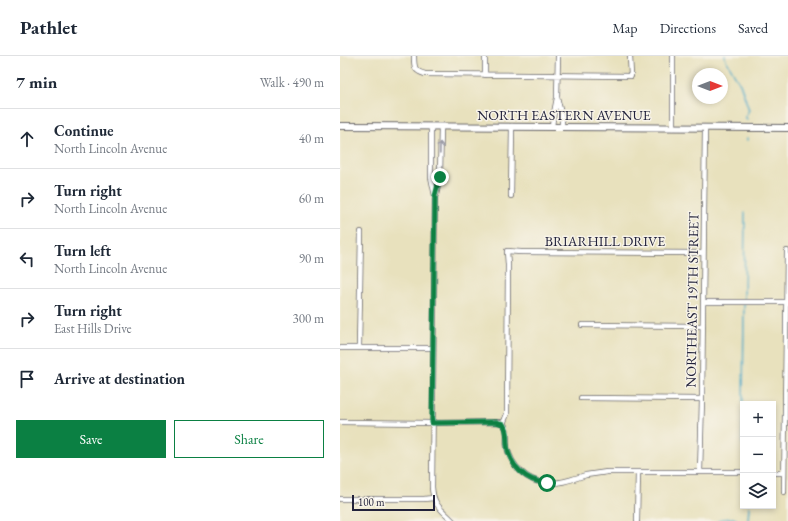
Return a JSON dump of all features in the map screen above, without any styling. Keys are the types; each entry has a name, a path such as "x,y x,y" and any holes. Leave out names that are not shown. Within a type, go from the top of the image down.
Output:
{"main road":[{"name":"NORTH EASTERN AVENUE","path":"340,126 788,128"}],"street":[{"path":"414,56 414,67 418,72 430,74 631,76 630,56"},
{"path":"485,56 485,74"},
{"path":"552,127 552,118 557,96 558,56"},
{"path":"673,56 673,128"},
{"path":"557,96 562,118 562,127"},
{"path":"511,196 512,126"},
{"path":"431,127 431,177 435,196 432,487 433,498 436,503 453,521"},
{"path":"435,196 440,177 441,127"},
{"name":"NORTHEAST 19TH STREET","path":"700,472 705,128"},
{"path":"359,348 360,232"},
{"name":"BRIARHILL DRIVE","path":"503,424 507,414 507,250 521,252 703,253"},
{"path":"784,492 787,251"},
{"path":"703,302 786,302"},
{"path":"582,325 702,326"},
{"path":"340,348 433,348"},
{"path":"581,398 702,399"},
{"path":"340,422 496,422 503,424 506,428 508,449 516,467 524,475 542,483 558,483 597,473 740,472"},
{"path":"637,521 638,472"},
{"path":"776,473 784,473"},
{"path":"340,499 433,498"}],"waterway":[{"path":"725,56 741,86 749,110 745,117 747,119"},
{"path":"743,401 745,213"},
{"path":"748,521 749,509"},
{"path":"718,521 733,518 739,521"}],"route":[{"path":"440,177 435,196 432,423 500,422 506,428 509,454 516,467 524,475 542,483 547,483"}]}
